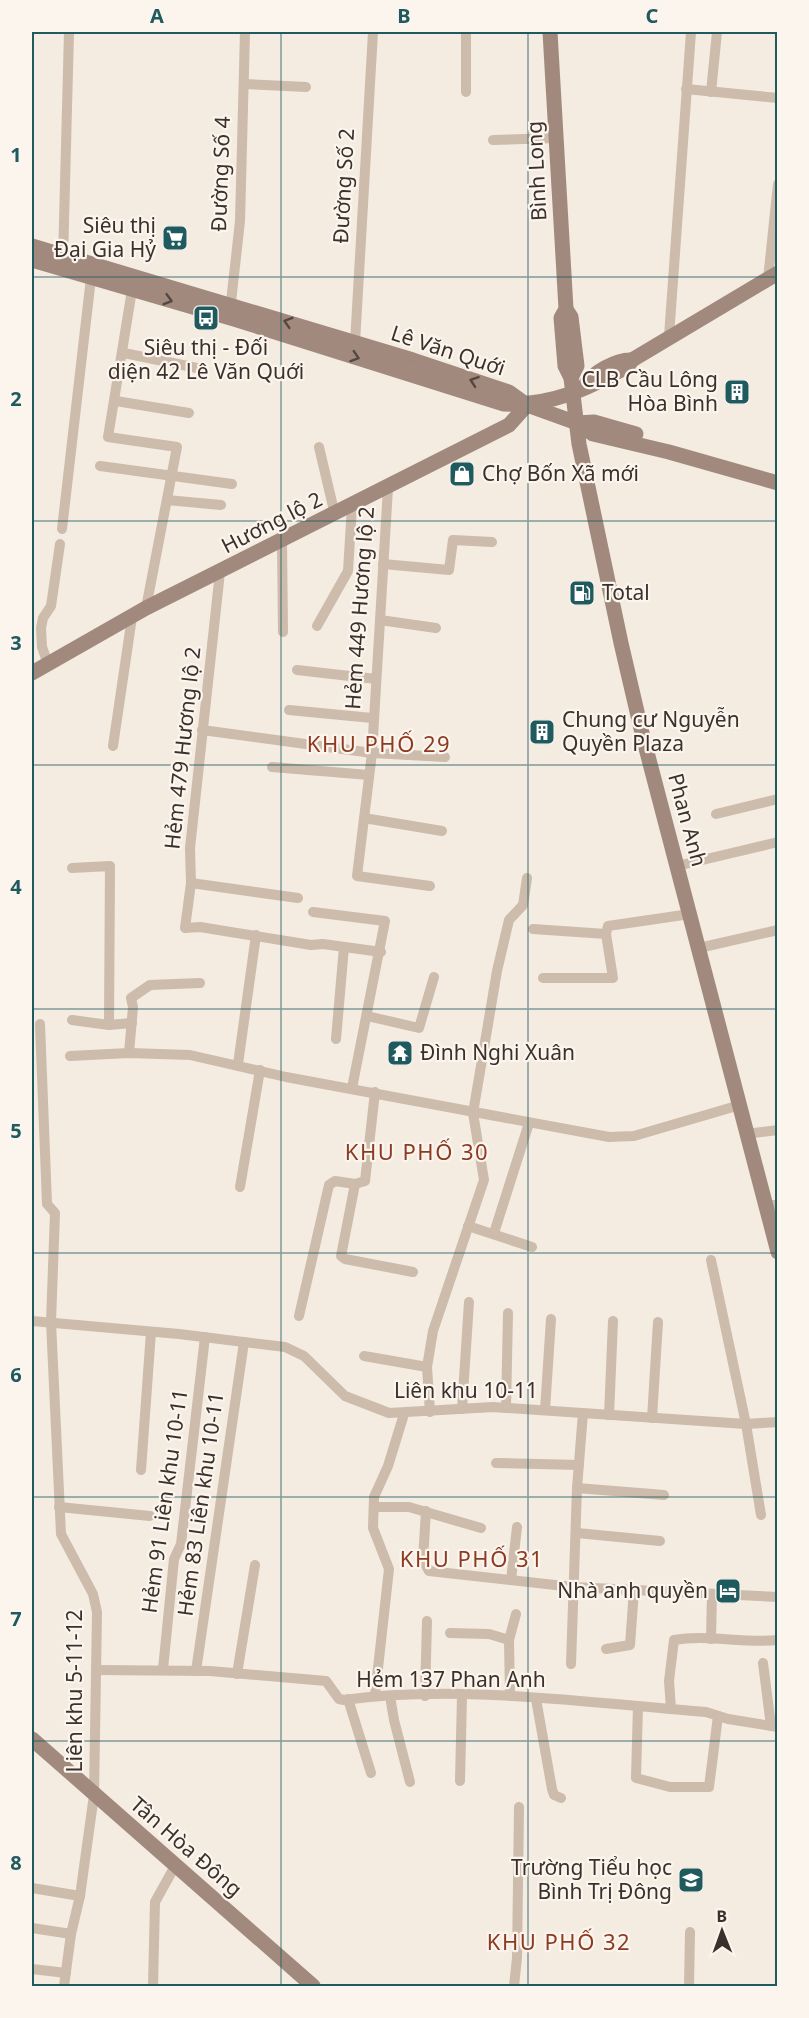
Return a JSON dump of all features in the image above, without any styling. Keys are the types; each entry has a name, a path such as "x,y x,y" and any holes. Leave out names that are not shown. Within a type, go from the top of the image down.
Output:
{"main road":[{"name":"Bình Long","path":"550,32 566,309 561,318 565,366 578,391"},
{"name":"Lê Văn Quới","path":"32,246 91,278 132,290 230,311 504,404 527,405"},
{"name":"Lê Văn Quới","path":"32,260 63,263 230,311 355,343 509,392 527,405"},
{"path":"527,405 578,391 601,381 627,366 632,360 669,336 773,276"},
{"name":"Phan Anh","path":"578,391 579,444 619,634 746,1134 771,1205 777,1248"},
{"path":"527,405 577,423 593,434 669,452 777,483"},
{"name":"Hương lộ 2","path":"32,673 146,608 335,515 509,424 527,405"},
{"path":"577,423 594,422 777,473"},
{"name":"Tân Hòa Đông","path":"32,1739 313,1986"}],"street":[{"path":"63,263 69,32"},
{"name":"Đường Số 4","path":"230,311 240,221 245,32"},
{"name":"Đường Số 2","path":"355,343 373,32"},
{"path":"466,32 466,92"},
{"path":"669,336 691,32"},
{"path":"711,92 717,32"},
{"path":"244,84 306,87"},
{"path":"686,89 777,98"},
{"path":"493,140 556,138"},
{"path":"773,276 777,184"},
{"path":"62,529 91,278"},
{"path":"132,290 124,353 108,437 177,447 146,608"},
{"path":"124,353 197,368"},
{"path":"116,401 189,413"},
{"path":"319,447 335,515"},
{"path":"100,466 232,484"},
{"name":"Hẻm 449 Hương lộ 2","path":"388,488 372,718 372,753 357,874 358,877 430,886"},
{"path":"167,500 221,505"},
{"path":"317,626 348,571 352,506"},
{"path":"383,564 448,570 453,540 492,542"},
{"path":"282,541 283,632"},
{"path":"48,664 42,647 41,628 43,618 51,606 60,544"},
{"name":"Hẻm 479 Hương lộ 2","path":"220,572 190,848 191,883 185,928 256,935"},
{"path":"113,746 132,617"},
{"path":"380,620 436,628"},
{"path":"297,670 376,679"},
{"path":"290,710 372,718"},
{"path":"202,730 372,753 445,757"},
{"path":"272,767 369,776"},
{"path":"716,814 777,799"},
{"path":"364,818 442,831"},
{"path":"677,866 777,842"},
{"path":"72,868 110,866 109,1025"},
{"path":"430,1412 428,1367 433,1331 483,1179 473,1113 508,920 523,905 527,878"},
{"path":"191,883 298,898"},
{"path":"313,912 386,921 352,1088"},
{"path":"543,978 613,978 606,934 608,926 690,914"},
{"path":"533,929 606,934"},
{"path":"699,948 777,930"},
{"path":"238,1064 256,935 311,945 381,952"},
{"path":"336,1039 344,947"},
{"path":"367,1016 410,1027 421,1027 434,977"},
{"path":"129,1053 132,1023 130,998 157,984 200,983"},
{"path":"72,1020 109,1025 132,1023"},
{"name":"Liên khu 5-11-12","path":"40,1024 36,1053 47,1204 55,1213 51,1322 61,1534 93,1593 97,1611 94,1795 80,1896 71,1934 64,1986"},
{"path":"70,1056 129,1053 190,1055 591,1136 621,1137 740,1105"},
{"path":"240,1187 260,1070"},
{"path":"299,1316 328,1185 335,1181 355,1185 365,1181 375,1092"},
{"path":"494,1233 529,1123"},
{"path":"746,1134 777,1130"},
{"path":"355,1185 341,1249 345,1259 413,1272"},
{"path":"468,1226 532,1247"},
{"path":"711,1260 746,1424 761,1515"},
{"path":"462,1409 469,1302"},
{"path":"506,1408 508,1313"},
{"path":"545,1410 551,1319"},
{"path":"609,1415 614,1321"},
{"name":"Liên khu 10-11","path":"32,1322 51,1322 285,1347 304,1356 345,1396 389,1413 506,1408 746,1424 777,1422"},
{"path":"652,1418 658,1322"},
{"path":"141,1470 151,1332"},
{"name":"Hẻm 91 Liên khu 10-11","path":"163,1669 174,1559 181,1544 206,1338"},
{"name":"Hẻm 83 Liên khu 10-11","path":"196,1671 244,1342"},
{"path":"363,1356 428,1367"},
{"path":"571,1664 573,1587 578,1533 577,1488 583,1413"},
{"path":"375,1695 389,1569 373,1528 374,1497 388,1466 404,1414"},
{"path":"496,1463 579,1465"},
{"path":"577,1488 664,1495"},
{"path":"59,1507 150,1516"},
{"path":"374,1507 409,1507 481,1528"},
{"path":"426,1511 423,1560 429,1571 573,1587 777,1597"},
{"path":"511,1580 517,1527"},
{"path":"578,1533 660,1540"},
{"path":"237,1674 255,1565"},
{"path":"606,1649 630,1645 634,1590"},
{"path":"711,1639 712,1594"},
{"path":"510,1696 509,1640 516,1614"},
{"path":"425,1696 427,1621"},
{"path":"450,1633 489,1634 509,1640"},
{"path":"671,1709 669,1681 674,1641 711,1639 756,1643 777,1640"},
{"path":"763,1663 774,1727"},
{"name":"Hẻm 137 Phan Anh","path":"97,1670 163,1669 326,1682 339,1699 375,1695 510,1696 638,1706 706,1712 774,1727"},
{"path":"390,1695 410,1782"},
{"path":"460,1781 462,1696"},
{"path":"348,1699 371,1773"},
{"path":"536,1699 552,1789 554,1795 561,1798"},
{"path":"638,1706 636,1778 670,1787 709,1787 718,1716"},
{"path":"514,1986 518,1958 519,1807"},
{"path":"153,1986 155,1902 176,1866"},
{"path":"32,1888 80,1896"},
{"path":"32,1928 71,1934"},
{"path":"689,1986 690,1932"},
{"path":"32,1969 66,1972"}],"green space":[{"path":"32,863 34,863 32,963"}],"place":[{"name":"Siêu thị Đại Gia Hỷ","path":"175,238"},
{"name":"Siêu thị - Đối diện 42 Lê Văn Quới","path":"206,318"},
{"name":"CLB Cầu Lông Hòa Bình","path":"737,392"},
{"name":"Chợ Bốn Xã mới","path":"462,474"},
{"name":"Total","path":"582,593"},
{"name":"Chung cư Nguyễn Quyền Plaza","path":"542,732"},
{"name":"Đình Nghi Xuân","path":"400,1053"},
{"name":"Nhà anh quyền","path":"728,1591"},
{"name":"Trường Tiểu học Bình Trị Đông","path":"691,1880"}],"district":[{"name":"KHU PHỐ 29","path":"379,744"},
{"name":"KHU PHỐ 30","path":"417,1152"},
{"name":"KHU PHỐ 31","path":"472,1559"},
{"name":"KHU PHỐ 32","path":"559,1942"}]}
